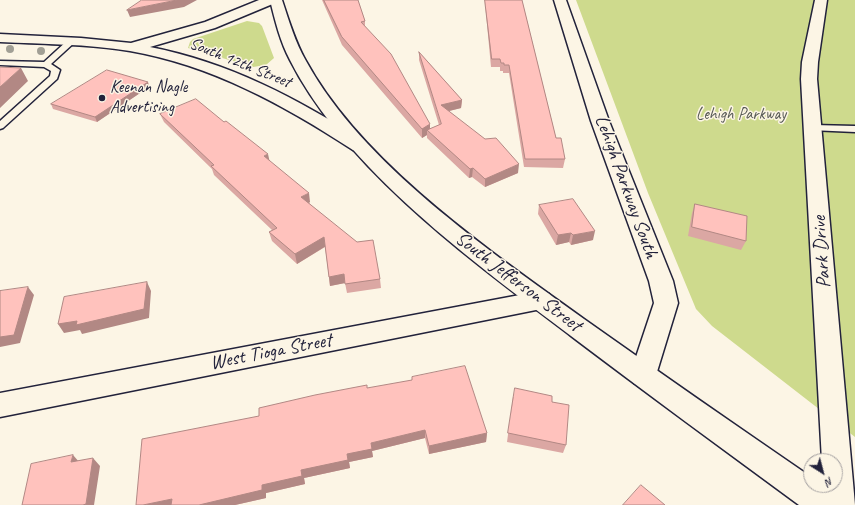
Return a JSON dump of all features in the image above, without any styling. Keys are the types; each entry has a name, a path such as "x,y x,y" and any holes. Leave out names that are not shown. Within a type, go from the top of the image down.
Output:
{"street":[{"path":"130,47 210,25 270,0"},
{"name":"South Jefferson Street","path":"276,0 288,38 297,59 312,85 332,114 359,146 423,208 472,249 643,375 824,505"},
{"name":"Lehigh Parkway South","path":"560,0 600,122 661,281 666,303 643,375"},
{"name":"Park Drive","path":"821,0 810,62 809,79 840,505"},
{"name":"South 12th Street","path":"0,38 130,47 192,62 258,87 325,123 359,146"},
{"name":"West Tioga Street","path":"0,404 541,300"}],"lane":[{"path":"46,66 71,42"},
{"path":"0,63 46,66 56,70 54,77 0,126"},
{"path":"813,128 855,130"}],"green space":[{"name":"Lehigh Parkway","path":"576,0 855,0 855,437 712,326 696,309 648,193"},
{"path":"247,21 259,23 262,26 274,58 266,65 253,67 188,48 193,39"}],"building":[{"path":"142,0 177,0 127,10"},
{"path":"324,0 358,0 365,21 361,22 391,54 430,124 422,129 342,37"},
{"path":"485,0 522,0 556,138 561,138 565,159 525,159 509,65 504,65 504,63 501,63 500,59 492,59"},
{"path":"419,52 462,100 441,105 485,139 496,138 519,164 485,179 473,168 470,169 427,130 441,124"},
{"path":"0,67 21,68 0,87"},
{"name":"Keenan Nagle Advertising","path":"107,70 148,82 95,117 51,104"},
{"path":"196,99 224,122 226,121 268,154 264,156 309,193 301,197 357,242 373,240 380,279 345,284 344,274 329,277 324,237 295,254 269,232 277,228 211,166 214,165 160,114"},
{"path":"573,199 595,231 573,235 571,233 558,235 539,205"},
{"path":"695,204 747,216 746,241 692,227"},
{"path":"147,282 144,309 76,325 77,321 58,324 64,297"},
{"path":"28,287 14,335 0,337 0,291"},
{"path":"465,366 487,433 429,446 425,430 371,443 372,449 347,454 348,460 301,470 302,476 262,485 262,490 199,505 171,505 172,499 136,505 142,439 259,416 259,408 315,395 367,385 367,388 412,380 412,377"},
{"path":"515,388 552,396 552,402 569,405 566,445 508,433"},
{"path":"73,455 71,462 93,458 86,504 22,505 31,464"},
{"path":"641,485 665,505 623,505"}],"place":[{"name":"Keenan Nagle Advertising","path":"102,98"}]}
